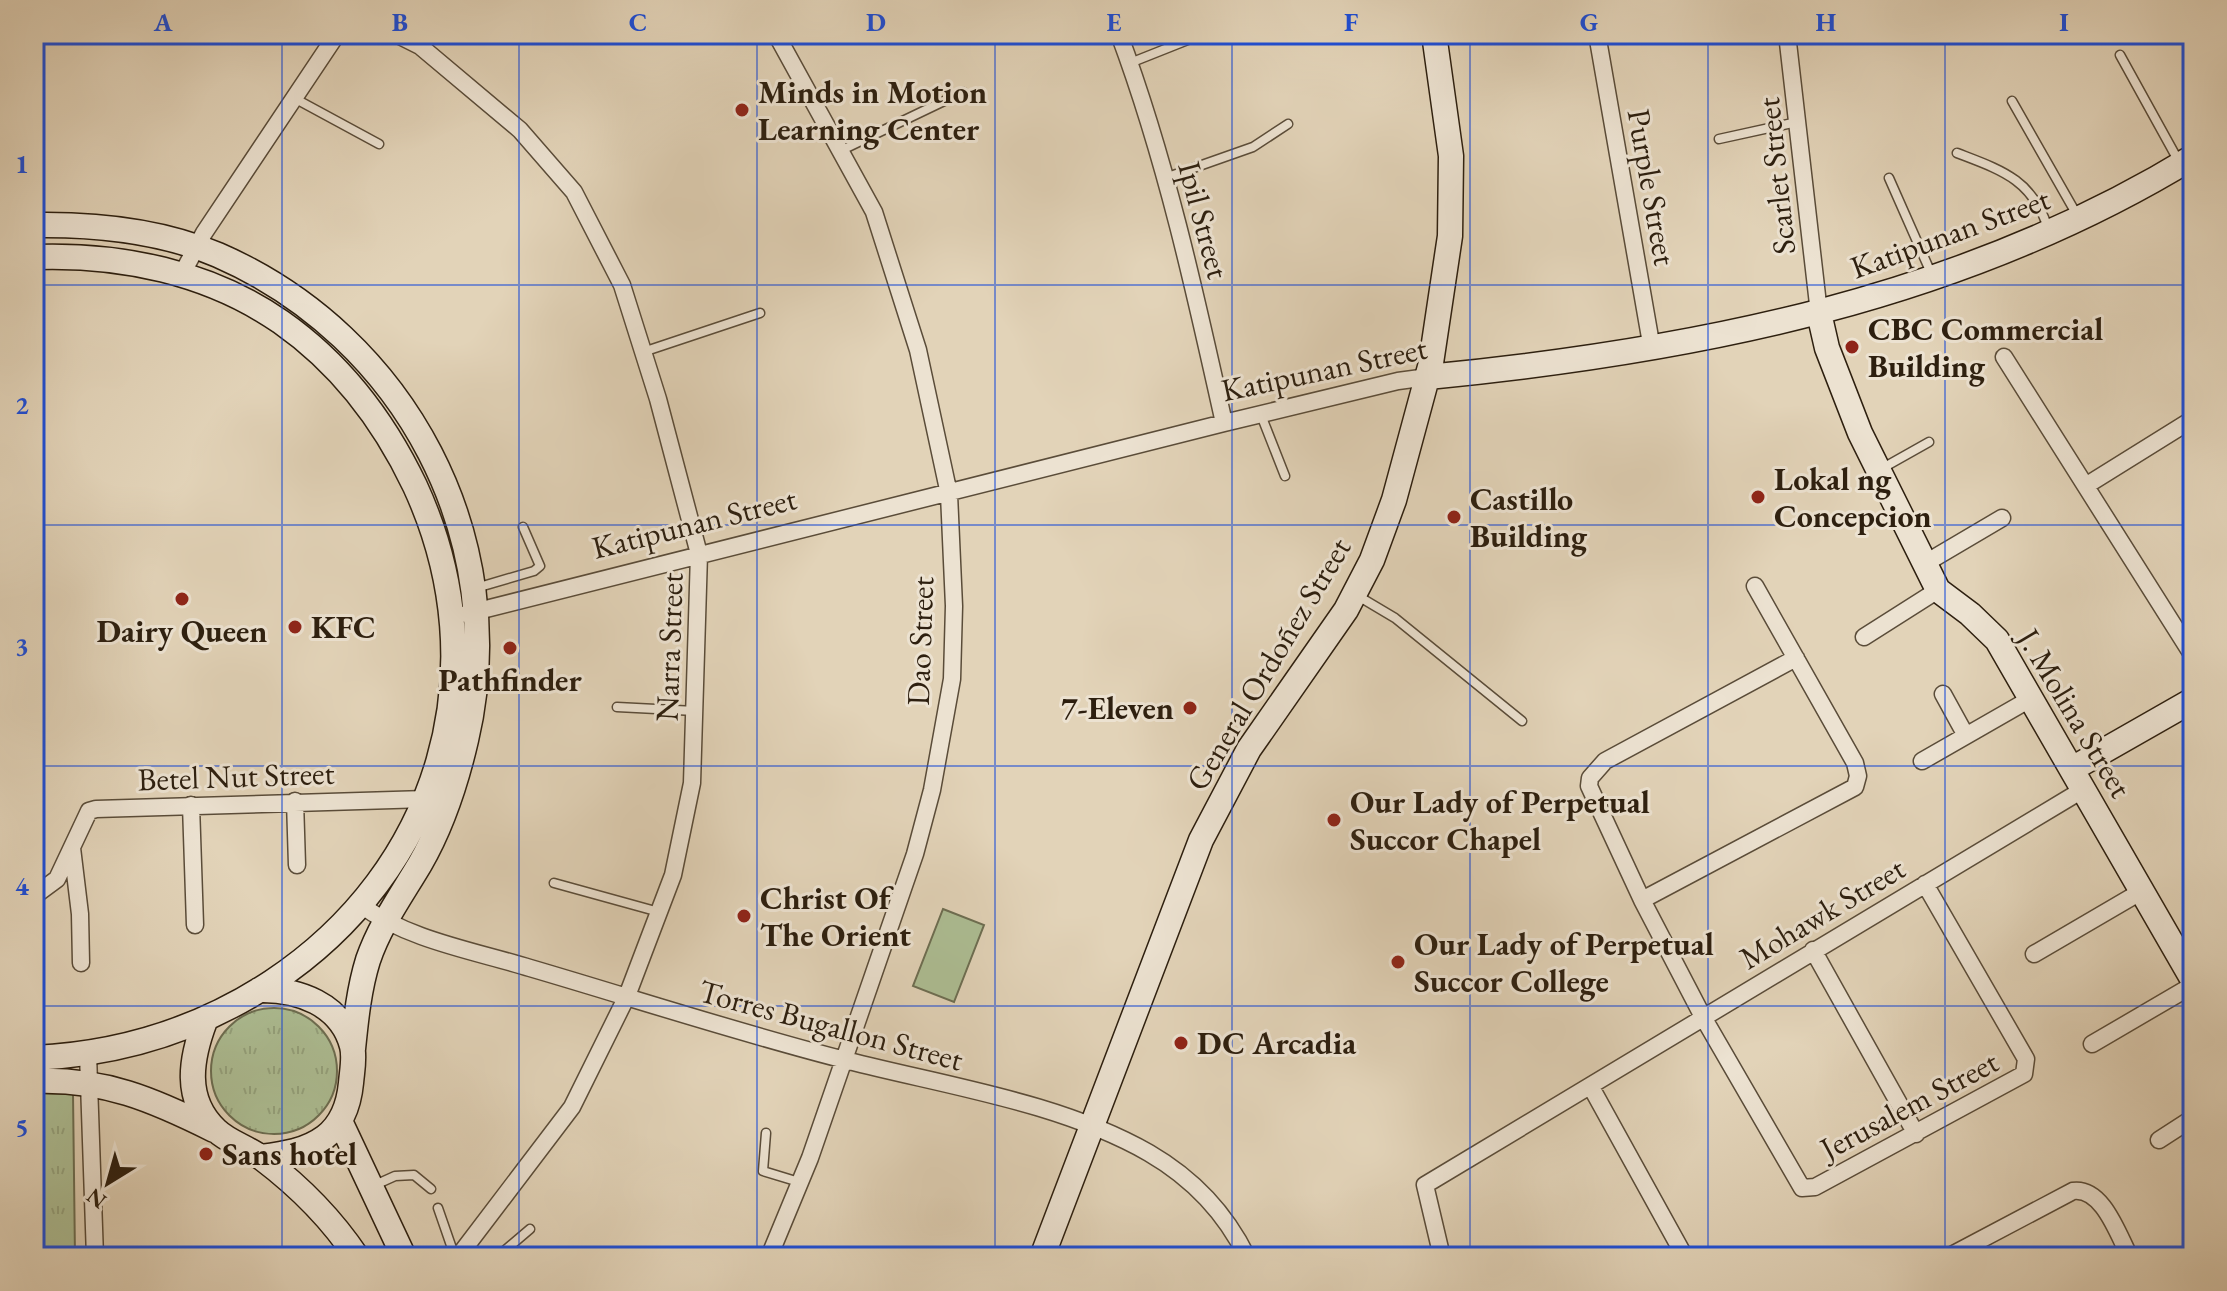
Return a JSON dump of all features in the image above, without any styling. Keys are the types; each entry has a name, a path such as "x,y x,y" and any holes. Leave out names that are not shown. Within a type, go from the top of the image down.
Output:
{"street":[{"path":"182,274 196,247 337,34"},
{"name":"Narra Street","path":"396,34 420,46 520,130 574,192 622,285 699,554 692,783 673,875 627,996 572,1107 456,1257"},
{"name":"Dao Street","path":"769,1257 800,1182 915,854 940,752 952,679 949,494 918,350 874,212 776,34"},
{"name":"Ipil Street","path":"1119,34 1145,104 1195,291 1224,423"},
{"name":"General Ordoñez Street","path":"1042,1257 1210,821 1249,749 1329,638 1354,594 1385,524 1428,377 1452,216 1448,121 1434,34"},
{"name":"Purple Street","path":"1597,34 1652,349"},
{"name":"Scarlet Street","path":"1787,34 1819,313"},
{"name":"Katipunan Street","path":"453,618 477,600 699,554 1398,381 1652,349 1819,313 1932,278 2050,232 2187,161"},
{"path":"34,225 111,229 196,247 237,265 301,305 347,341 385,381 413,421 438,469 470,561 477,600 476,686 459,770 431,842 384,922 359,996 349,1097 340,1121 309,1147 261,1157"},
{"path":"34,257 115,259 182,274 216,287 281,322 336,368 370,408 398,453 425,508 442,561 453,618 451,708 440,762 426,799 396,856 361,905 323,945 259,990 205,1021 127,1047 34,1058"},
{"name":"J. Molina Street","path":"1819,313 1827,348 1877,471 1938,590 1997,640 2193,982"},
{"path":"2004,357 2193,656"},
{"path":"2087,485 2193,419"},
{"path":"1924,564 2002,518"},
{"path":"1642,900 1855,787 1858,776 1855,763 1755,586"},
{"path":"1864,637 1938,590"},
{"path":"1703,1017 1590,793 1590,778 1605,761 1796,658"},
{"path":"1943,694 1965,734"},
{"path":"1922,761 2032,698"},
{"path":"2078,779 2193,700"},
{"name":"Mohawk Street","path":"1442,1257 1425,1185 1925,884 2078,779"},
{"name":"Betel Nut Street","path":"72,848 89,811 295,801 426,799"},
{"path":"295,801 297,865"},
{"path":"191,805 195,925"},
{"path":"34,896 57,879 72,848"},
{"path":"72,848 80,914 81,963"},
{"name":"Jerusalem Street","path":"1703,1017 1802,1188 1815,1187 2018,1079 2024,1074 2026,1059 1925,884"},
{"path":"2034,954 2142,891"},
{"name":"Torres Bugallon Street","path":"361,905 384,922 627,996 844,1060 1092,1126 1148,1153 1190,1181 1210,1201 1247,1257"},
{"path":"1813,950 1916,1134"},
{"path":"2092,1044 2193,982"},
{"path":"259,990 301,994 320,1004 337,1018 353,1049"},
{"path":"205,1021 193,1052 191,1080 199,1108 216,1131"},
{"path":"88,1054 95,1257"},
{"path":"34,1081 90,1083 152,1098 216,1131 261,1157 311,1198 357,1257"},
{"path":"1591,1087 1685,1257"},
{"path":"2159,1140 2193,1118"},
{"path":"340,1121 404,1257"},
{"path":"1948,1257 2073,1191 2085,1189 2095,1196 2130,1257"}],"lane":[{"path":"1130,63 1203,34"},
{"path":"2120,55 2187,161"},
{"path":"842,150 963,92"},
{"path":"293,98 379,144"},
{"path":"2012,101 2079,219"},
{"path":"1719,139 1798,121"},
{"path":"1164,179 1253,147 1288,124"},
{"path":"1957,153 2016,178 2042,209 2050,232"},
{"path":"1889,178 1932,278"},
{"path":"643,352 760,313"},
{"path":"1261,415 1285,476"},
{"path":"1877,471 1929,442"},
{"path":"477,600 540,566 523,527"},
{"path":"1354,594 1395,618 1522,721"},
{"path":"617,707 695,711"},
{"path":"554,883 659,912"},
{"path":"766,1133 763,1171 800,1182"},
{"path":"371,1187 395,1176 414,1175 431,1189"},
{"path":"438,1208 456,1257"},
{"path":"497,1257 530,1229"}],"green space":[{"path":"943,909 984,925 954,1002 913,986"},
{"path":"274,1008 298,1012 319,1026 333,1047 337,1071 333,1095 319,1116 298,1130 274,1134 250,1130 229,1116 215,1095 211,1071 215,1047 229,1026 250,1012"},
{"path":"34,1093 73,1094 75,1257 34,1257"}],"place":[{"name":"Minds in Motion Learning Center","path":"742,110"},
{"name":"CBC Commercial Building","path":"1852,347"},
{"name":"Lokal ng Concepcion","path":"1758,497"},
{"name":"Castillo Building","path":"1454,517"},
{"name":"Dairy Queen","path":"182,599"},
{"name":"KFC","path":"295,627"},
{"name":"Pathfinder","path":"510,648"},
{"name":"7-Eleven","path":"1190,708"},
{"name":"Our Lady of Perpetual Succor Chapel","path":"1334,820"},
{"name":"Christ Of The Orient","path":"744,916"},
{"name":"Our Lady of Perpetual Succor College","path":"1398,962"},
{"name":"DC Arcadia","path":"1181,1043"},
{"name":"Sans hotel","path":"206,1154"}]}
